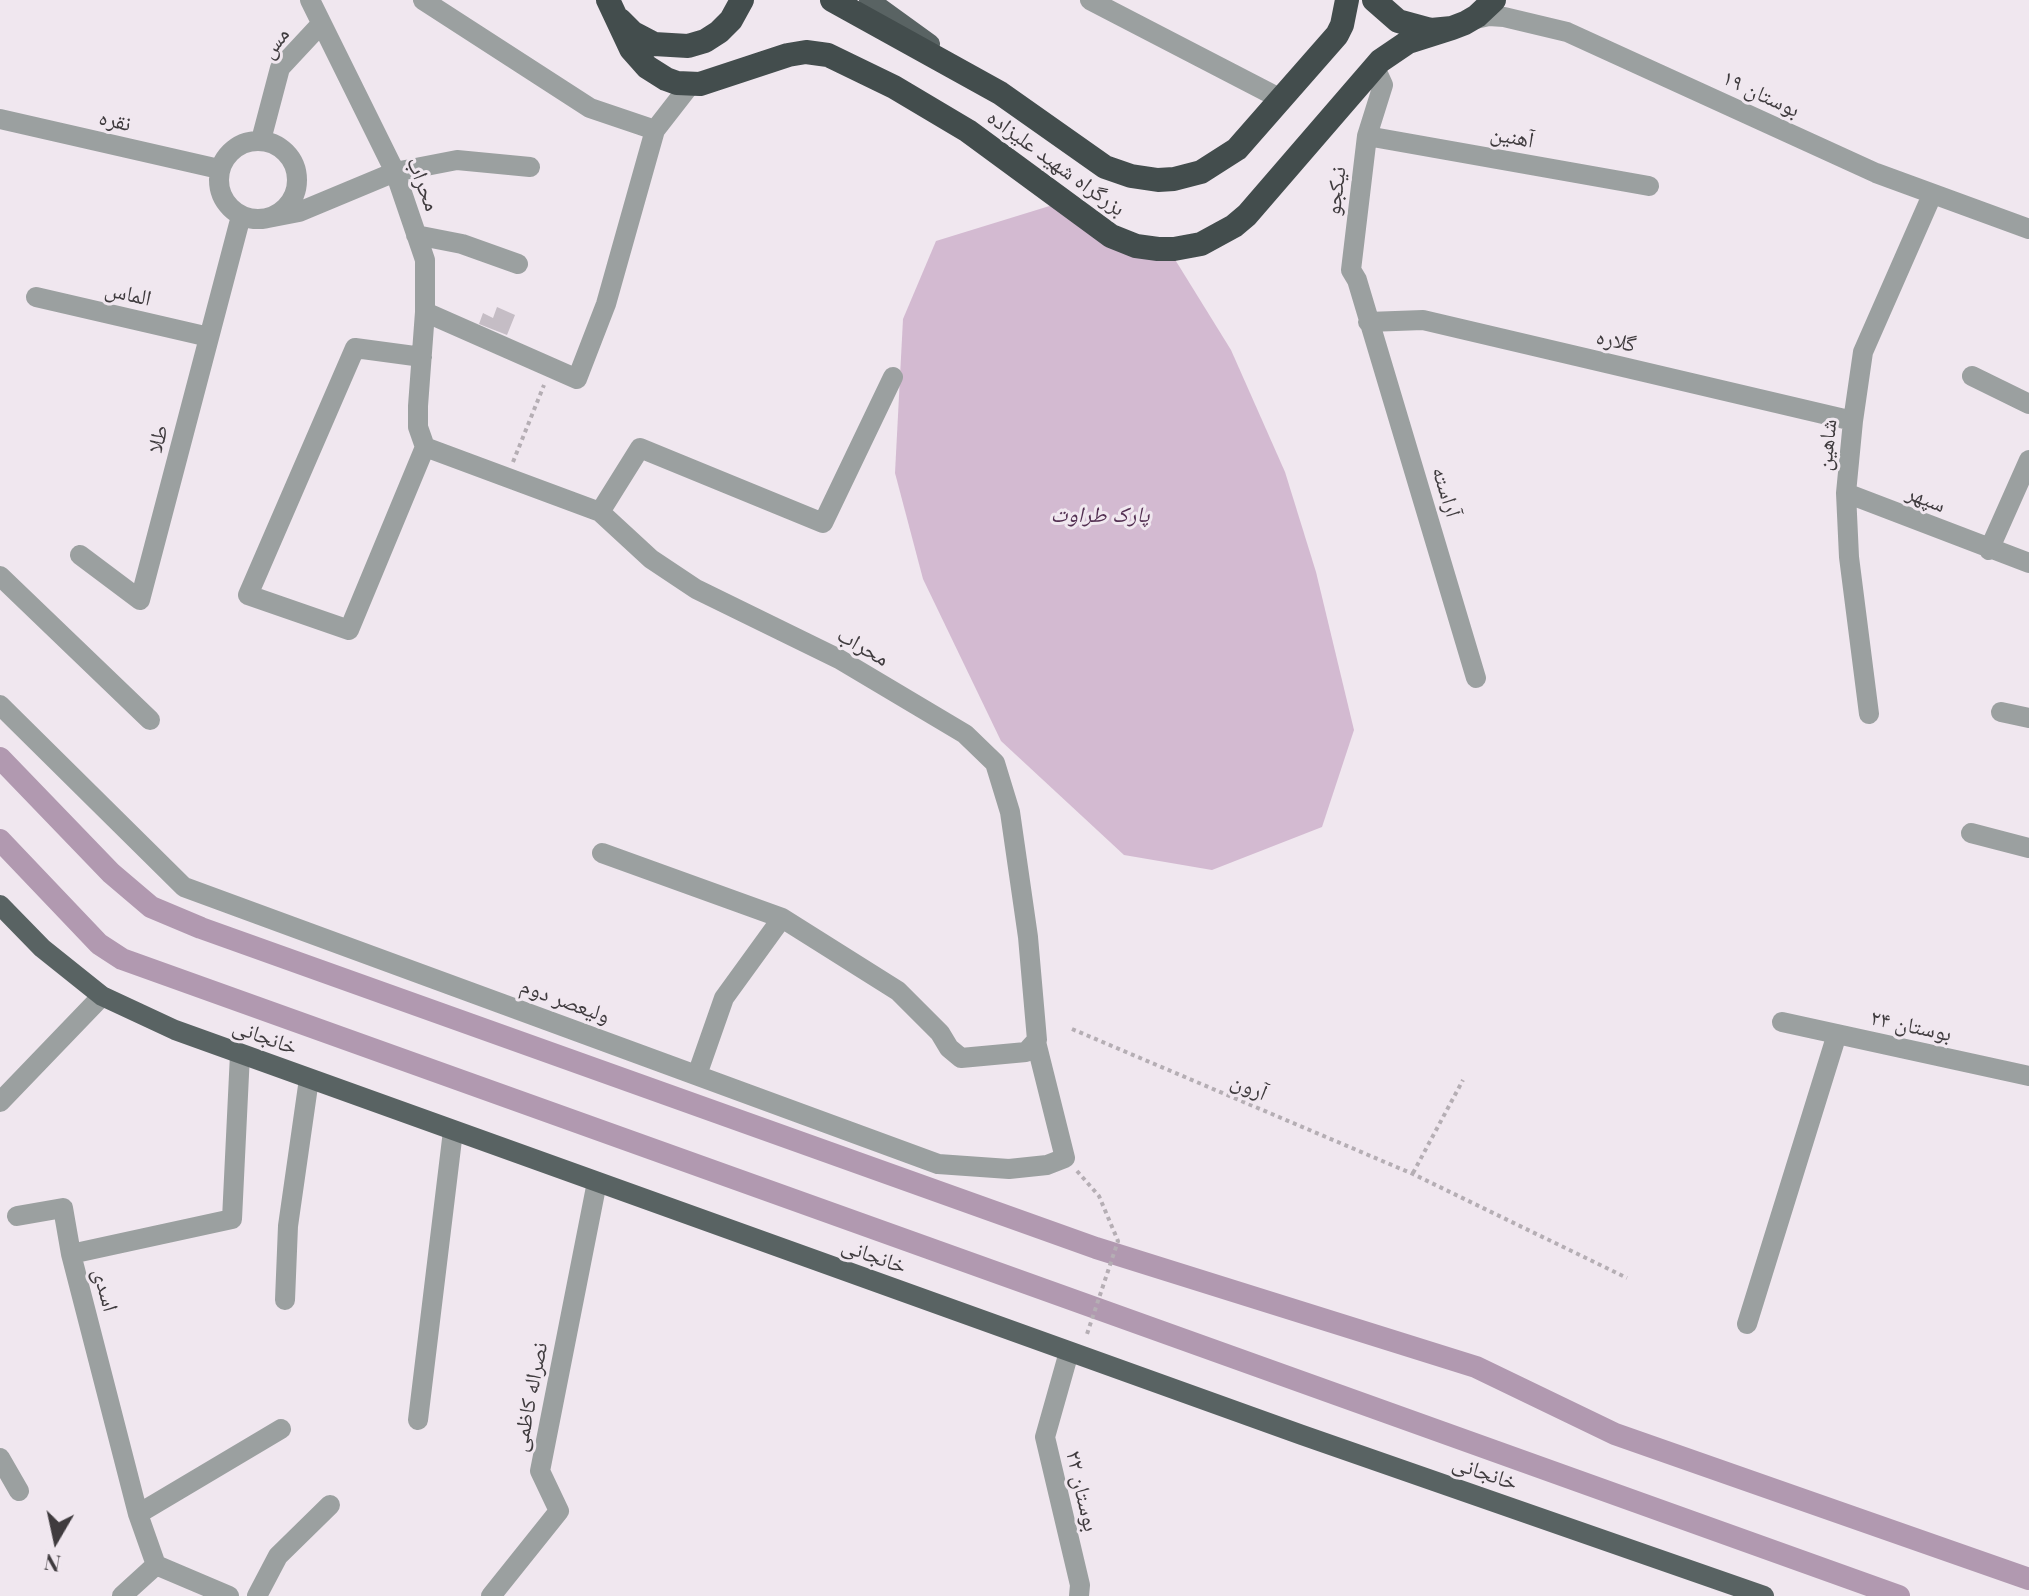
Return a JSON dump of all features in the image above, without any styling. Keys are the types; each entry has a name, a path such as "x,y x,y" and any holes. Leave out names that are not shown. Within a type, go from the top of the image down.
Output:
{"highway":[{"path":"611,6 625,26 643,39 659,46 683,47 699,44 719,32 731,20 742,0"},
{"name":"بزرگراه شهید علیزاده","path":"832,0 986,84 1092,159 1141,179 1169,180 1196,174 1237,149 1337,35 1347,0"},
{"path":"1374,0 1392,17 1411,26 1431,30 1461,24 1494,0"},
{"path":"611,6 631,49 647,67 666,79 690,85"},
{"name":"بزرگراه شهید علیزاده","path":"690,85 711,82 794,53 828,55 901,91 968,131 1106,233 1136,246 1163,250 1206,242 1239,222 1372,69 1408,42 1461,24"}],"main road":[{"path":"869,0 986,84"},
{"name":"خانجانی","path":"0,905 42,948 102,996 175,1030 1069,1352 1764,1596"}],"street":[{"name":"محراب","path":"310,0 395,172 425,260 418,427 425,447 600,512 651,559 696,589 839,659 965,734 995,763 1010,812 1028,937 1036,1042"},
{"path":"423,0 590,108 655,130"},
{"path":"1090,0 1281,99"},
{"name":"بوستان ۱۹","path":"1461,24 1489,16 1504,17 1567,32 1876,173 2029,229"},
{"name":"مس","path":"261,140 280,68 321,24"},
{"name":"نیکجو","path":"1368,322 1357,280 1351,270 1367,136 1383,85 1372,69"},
{"path":"425,312 577,379 606,304 655,130 690,85"},
{"name":"نقره","path":"0,119 219,169"},
{"name":"آهنین","path":"1367,136 1649,186"},
{"path":"268,218 290,203 298,176 282,148 261,140 247,142 235,147 225,157 219,169 219,191 231,210 254,219 268,218 299,212 395,172 457,160 530,167"},
{"name":"شاهین","path":"1869,714 1849,557 1846,493 1853,421 1863,352 1932,195"},
{"name":"طلا","path":"80,555 140,600 241,216"},
{"path":"416,235 462,244 518,264"},
{"name":"الماس","path":"36,297 209,337"},
{"name":"گلاره","path":"1368,322 1423,320 1853,421"},
{"name":"آراسته","path":"1368,322 1476,678"},
{"path":"422,357 355,348 248,595 349,630 425,447"},
{"path":"1972,376 2029,404"},
{"path":"600,512 640,448 823,523 893,377"},
{"path":"1989,550 2029,460"},
{"name":"سپهر","path":"1846,493 2029,563"},
{"path":"0,576 150,720"},
{"name":"ولیعصر دوم","path":"0,705 184,887 938,1164 1009,1169 1047,1165 1065,1158"},
{"path":"2001,712 2029,718"},
{"path":"1971,833 2029,848"},
{"path":"602,853 782,918 898,991 961,1058 1026,1052 1036,1042"},
{"path":"697,1075 724,998 782,918"},
{"path":"0,1102 102,996"},
{"name":"بوستان ۲۴","path":"1782,1022 2029,1076"},
{"path":"1747,1324 1837,1034"},
{"path":"1036,1042 1065,1158"},
{"name":"اسدی","path":"156,1565 138,1514 71,1254 232,1219 240,1054"},
{"path":"285,1300 288,1226 309,1079"},
{"path":"418,1420 453,1131"},
{"name":"نصراله کاظمی","path":"491,1596 559,1511 540,1471 597,1182"},
{"path":"17,1216 63,1208 71,1254"},
{"name":"بوستان ۲۲","path":"1069,1352 1045,1437 1080,1585 1079,1596"},
{"path":"138,1514 281,1429"},
{"path":"0,1458 19,1491"},
{"path":"257,1596 278,1556 330,1505"},
{"path":"122,1596 156,1565 229,1596"}],"path":[{"path":"507,477 551,368"},
{"name":"آرون","path":"1072,1029 1413,1174 1627,1278"},
{"path":"1413,1174 1463,1080"},
{"path":"1065,1158 1099,1196 1118,1241 1086,1337"}],"green space":[{"name":"پارک طراوت","path":"1056,204 1166,245 1231,350 1285,472 1316,572 1354,730 1322,827 1212,870 1124,855 1001,741 923,579 895,473 903,319 936,241"}],"building":[{"path":"497,307 515,315 507,335 479,324 483,313 493,318"}],"waterway":[{"path":"0,758 111,873 151,907 201,928 1096,1248 1476,1367 1615,1434 2029,1579"},
{"path":"0,840 99,944 122,959 1899,1596"}]}
